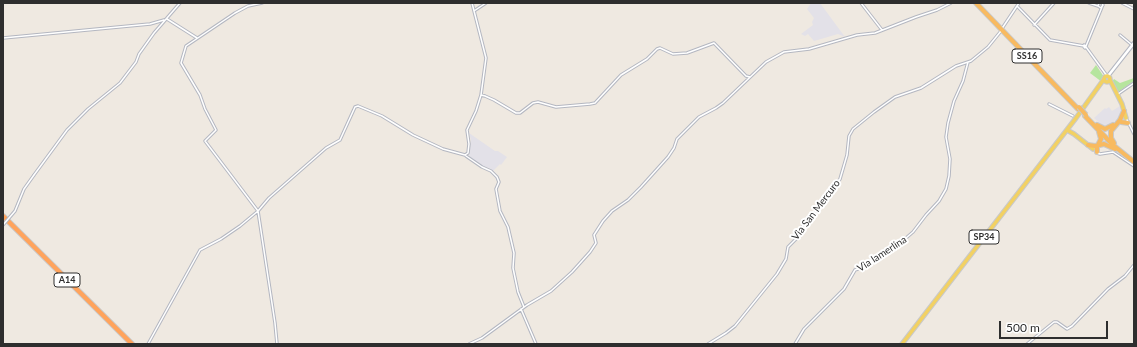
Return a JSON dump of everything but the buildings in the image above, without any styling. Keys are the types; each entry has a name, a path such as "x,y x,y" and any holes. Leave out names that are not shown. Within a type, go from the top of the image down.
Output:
{"highway":[{"name":"SS16","path":"977,3 1085,116 1124,155 1134,160"},
{"path":"1114,143 1110,138 1110,135 1113,127 1119,122 1124,111"},
{"path":"1093,124 1105,129 1126,118"},
{"path":"1119,122 1128,123"},
{"name":"SS16","path":"1093,124 1134,160"},
{"path":"1093,124 1101,137 1101,140 1096,148"},
{"path":"1088,145 1096,148 1106,144 1124,155"},
{"name":"A14","path":"3,218 128,344"},
{"name":"A14","path":"3,218 132,344"}],"main road":[{"path":"1088,145 1068,129 1107,80 1117,95 1126,118"},
{"name":"SP34","path":"902,344 1068,129"}],"street":[{"path":"3,225 15,211 24,189 67,130 88,109 120,82 136,62 165,19 180,3"},
{"path":"262,3 248,6 235,13 186,46 181,63 200,95 205,109 216,130 205,141 258,211 277,344"},
{"path":"465,155 468,153 470,144 467,130 476,111 481,95 486,58 472,3"},
{"path":"474,11 486,3"},
{"path":"861,3 882,30"},
{"path":"469,344 482,338 524,306 551,291 572,272 596,243 594,235 603,222 612,211 628,200 641,187 668,157 674,148 677,139 699,117 723,103 763,65 779,54 809,48 857,35 875,33 937,10 951,3"},
{"path":"1003,27 1019,3"},
{"path":"1034,24 1054,3"},
{"path":"1090,3 1099,6"},
{"path":"1099,6 1103,3"},
{"path":"1122,3 1134,9"},
{"path":"1017,6 1050,40 1085,46"},
{"path":"1085,46 1100,13 1099,6"},
{"path":"3,38 150,24 165,19 197,38"},
{"name":"Via San Mercuro","path":"708,344 735,326 777,274 786,258 788,247 796,239 808,219 827,199 840,179 848,155 849,136 853,129 874,112 895,98 921,88 956,66 968,62 979,55 988,47 1000,31"},
{"path":"1085,46 1107,80 1133,44 1120,35"},
{"path":"481,95 494,100 516,113 533,103 538,102 556,107 595,103 621,75 646,59 657,49 660,48 673,54 687,53 714,43 746,76 750,77"},
{"name":"Via lamerlina","path":"795,344 804,329 844,290 855,270 866,266 906,238 940,201 946,189 949,176 950,159 946,137 948,122 954,101 963,81 968,62"},
{"path":"1117,95 1134,82"},
{"path":"1049,104 1073,116"},
{"path":"148,344 200,250 221,239 258,211 269,198 326,148 340,140 355,107 358,106 382,116 413,135 443,149 465,155 482,167 491,171 497,177 499,182 496,189 500,211 508,227 514,253 513,268 518,292 524,306"},
{"path":"1126,118 1134,134"},
{"path":"1096,148 1100,154 1113,152 1134,166"},
{"path":"1027,344 1054,322 1057,322 1067,329 1072,326 1108,289 1125,276 1134,265"},
{"path":"521,309 536,344"}],"shaded area":[{"path":"811,3 820,3 845,37 838,34 814,41 808,34 805,36 801,34 813,25 812,22 814,18 807,9"},
{"path":"1120,106 1122,112 1119,118 1108,125 1103,126 1094,118 1105,108 1106,109 1109,107 1112,111"},
{"path":"469,133 495,151 498,151 507,157 501,165 500,164 493,171 470,159 471,140"}],"green space":[{"path":"1096,65 1104,77 1102,82 1090,73"},
{"path":"1134,78 1134,81 1118,92 1111,83 1114,79 1120,83"}]}
